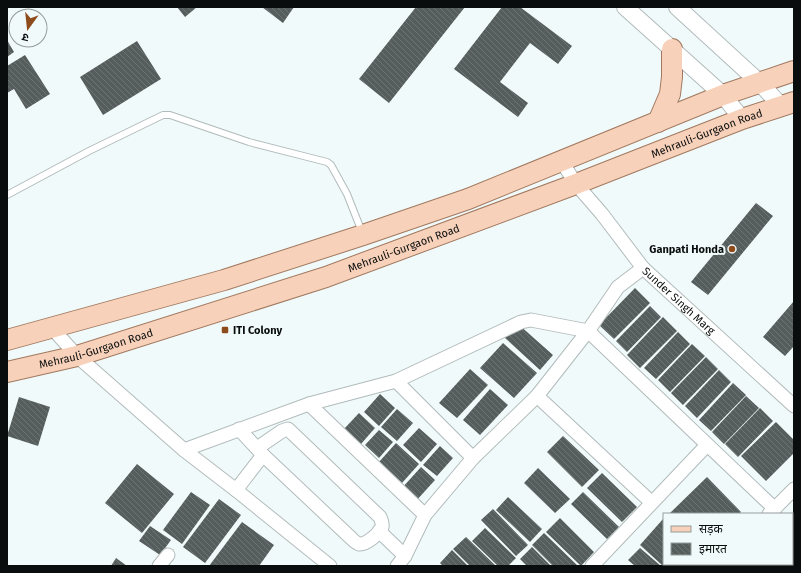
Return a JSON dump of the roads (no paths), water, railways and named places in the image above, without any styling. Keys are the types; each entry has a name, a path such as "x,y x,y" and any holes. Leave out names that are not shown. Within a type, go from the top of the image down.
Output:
{"main road":[{"path":"658,122 670,94 672,77 672,49"},
{"path":"7,340 224,280 363,235 468,199 724,95 794,71"},
{"name":"Mehrauli-Gurgaon Road","path":"7,372 77,356 326,277 576,184 742,119 787,104"}],"street":[{"path":"625,7 724,95 742,119"},
{"path":"677,7 760,83 787,104"},
{"name":"Sunder Singh Marg","path":"562,162 576,184 602,214 643,268 794,406"},
{"path":"379,531 401,561 425,515 473,458 537,396 588,331 618,287 643,268"},
{"path":"184,450 309,404 396,380 521,322 531,320 588,331 707,445 772,511 794,489"},
{"path":"52,328 77,356 184,450 330,566"},
{"path":"396,380 473,458"},
{"path":"537,396 652,502"},
{"path":"309,404 425,515"},
{"path":"236,490 260,452 282,431 288,429 380,517 382,526 379,531 364,544 358,544 260,452 239,429"},
{"path":"592,566 707,445"},
{"path":"159,566 168,555"}],"lane":[{"path":"7,195 89,151 163,115 170,115 248,142 327,162 331,165 347,194 363,235"}],"place":[{"name":"Ganpati Honda","path":"732,249"},
{"name":"ITI Colony","path":"225,330"}]}
